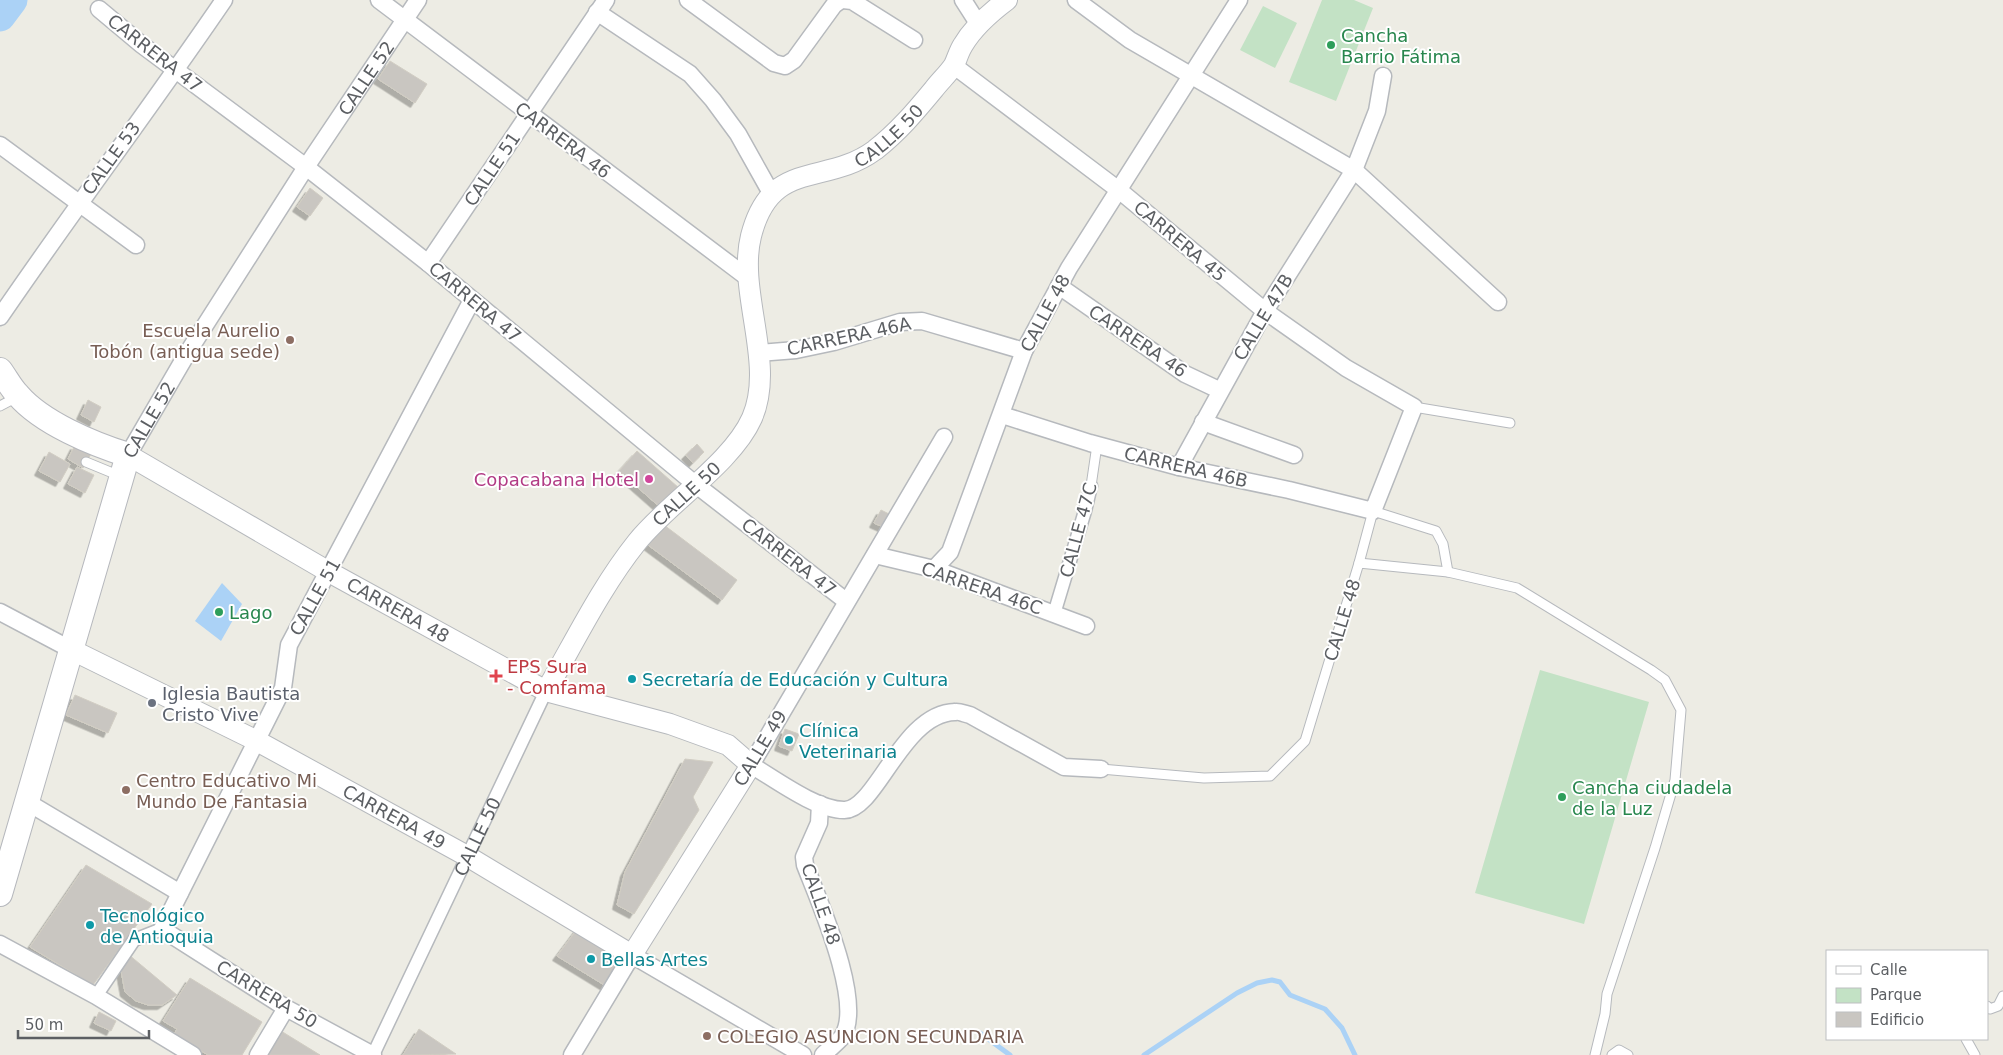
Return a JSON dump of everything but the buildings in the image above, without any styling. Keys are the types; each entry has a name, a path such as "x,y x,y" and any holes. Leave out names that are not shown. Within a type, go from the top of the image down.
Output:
{"main road":[{"name":"CARRERA 48","path":"0,370 9,401 48,419 83,443 124,465"},
{"name":"CALLE 52","path":"0,894 124,465"}],"street":[{"name":"CALLE 53","path":"0,317 78,203 176,70 224,0"},
{"name":"CARRERA 46","path":"379,0 748,278"},
{"name":"CALLE 52","path":"124,465 188,352 306,167 418,0"},
{"path":"688,0 774,63 785,66 794,60 834,5 842,0 852,1 914,40"},
{"path":"963,0 979,25"},
{"name":"CALLE 50","path":"373,1055 546,691 620,565 638,540 740,440 753,416 759,387 759,353 748,278 750,239 758,213 771,193 792,179 841,166 872,152 903,126 953,66 963,44 979,25 1006,0"},
{"path":"1076,0 1130,40 1192,74 1354,170 1498,302"},
{"name":"CALLE 48","path":"934,569 950,552 1024,351 1059,286 1239,0"},
{"path":"602,6 690,74 713,100 738,134 771,193"},
{"name":"CALLE 51","path":"428,263 602,6"},
{"name":"CARRERA 47","path":"99,9 428,263 695,484 846,601"},
{"name":"CARRERA 45","path":"953,66 1120,191 1265,311 1346,368 1414,407"},
{"name":"CALLE 47B","path":"1179,467 1219,390 1265,311 1354,170 1377,111 1383,76"},
{"path":"0,145 136,244"},
{"name":"CARRERA 46","path":"1059,286 1185,374 1219,390"},
{"name":"CALLE 51","path":"162,929 283,688 289,645 472,300"},
{"name":"CARRERA 46A","path":"759,353 796,350 834,342 900,322 922,321 1024,351"},
{"path":"1373,511 1414,407"},
{"name":"CARRERA 46B","path":"1002,414 1096,445 1179,467 1289,490 1373,511"},
{"path":"1203,422 1294,455"},
{"name":"CALLE 49","path":"572,1055 751,765 944,437"},
{"name":"CARRERA 48","path":"124,465 329,572 546,691 670,724 728,746 751,765 820,804"},
{"name":"CALLE 47C","path":"1054,614 1091,486"},
{"name":"CARRERA 46C","path":"875,555 934,569 1086,626"},
{"name":"CARRERA 49","path":"0,612 70,649 257,741 467,856 803,1055"},
{"path":"820,804 845,810 863,802 915,731 939,716 955,712 970,715 1064,767 1101,769"},
{"path":"27,802 180,893"},
{"name":"CALLE 48","path":"820,804 819,823 804,856 805,864 840,956 846,987 847,1021 843,1036 823,1055"},
{"path":"96,996 134,940 162,929"},
{"name":"CARRERA 50","path":"162,929 286,1008 373,1055"},
{"path":"0,944 96,996 193,1055"},
{"path":"258,1055 286,1008"}],"lane":[{"path":"1414,407 1510,423"},
{"name":"CALLE 47C","path":"1091,486 1096,445"},
{"path":"86,462 124,465"},
{"path":"1359,563 1373,511 1436,530 1443,544 1448,572"},
{"name":"CALLE 48","path":"1101,769 1204,778 1270,776 1305,740 1359,563 1448,572 1517,588 1665,680 1682,710 1675,780 1655,848 1607,994 1605,1014 1595,1055"},
{"path":"1988,1007 1990,1009 1998,1006 2003,996"},
{"path":"1967,1040 1975,1055"},
{"path":"1612,1055 1619,1050 1628,1055"}],"green space":[{"name":"Cancha Barrio Fátima","path":"1322,0 1354,0 1373,8 1336,101 1289,82"},
{"path":"1263,6 1297,23 1275,68 1240,50"},
{"name":"Cancha ciudadela de la Luz","path":"1540,670 1649,702 1584,924 1475,893"}],"water":[{"name":"Lago","path":"222,583 242,604 221,641 195,621"}],"waterway":[{"path":"0,16 12,0"},
{"path":"1144,1055 1237,993 1257,983 1272,980 1280,982 1290,995 1325,1009 1342,1028 1355,1055"},
{"path":"980,1033 1010,1055"}],"place":[{"name":"Cancha Barrio Fátima","path":"1331,45"},
{"name":"Escuela Aurelio Tobón (antigua sede)","path":"290,340"},
{"name":"Copacabana Hotel","path":"649,479"},
{"name":"Lago","path":"219,612"},
{"name":"EPS Sura - Comfama","path":"496,676"},
{"name":"Secretaría de Educación y Cultura","path":"632,679"},
{"name":"Iglesia Bautista Cristo Vive","path":"152,703"},
{"name":"Clínica Veterinaria","path":"789,740"},
{"name":"Centro Educativo Mi Mundo De Fantasia","path":"126,790"},
{"name":"Cancha ciudadela de la Luz","path":"1562,797"},
{"name":"Tecnológico de Antioquia","path":"90,925"},
{"name":"Bellas Artes","path":"591,959"},
{"name":"COLEGIO ASUNCION SECUNDARIA","path":"707,1036"}]}
